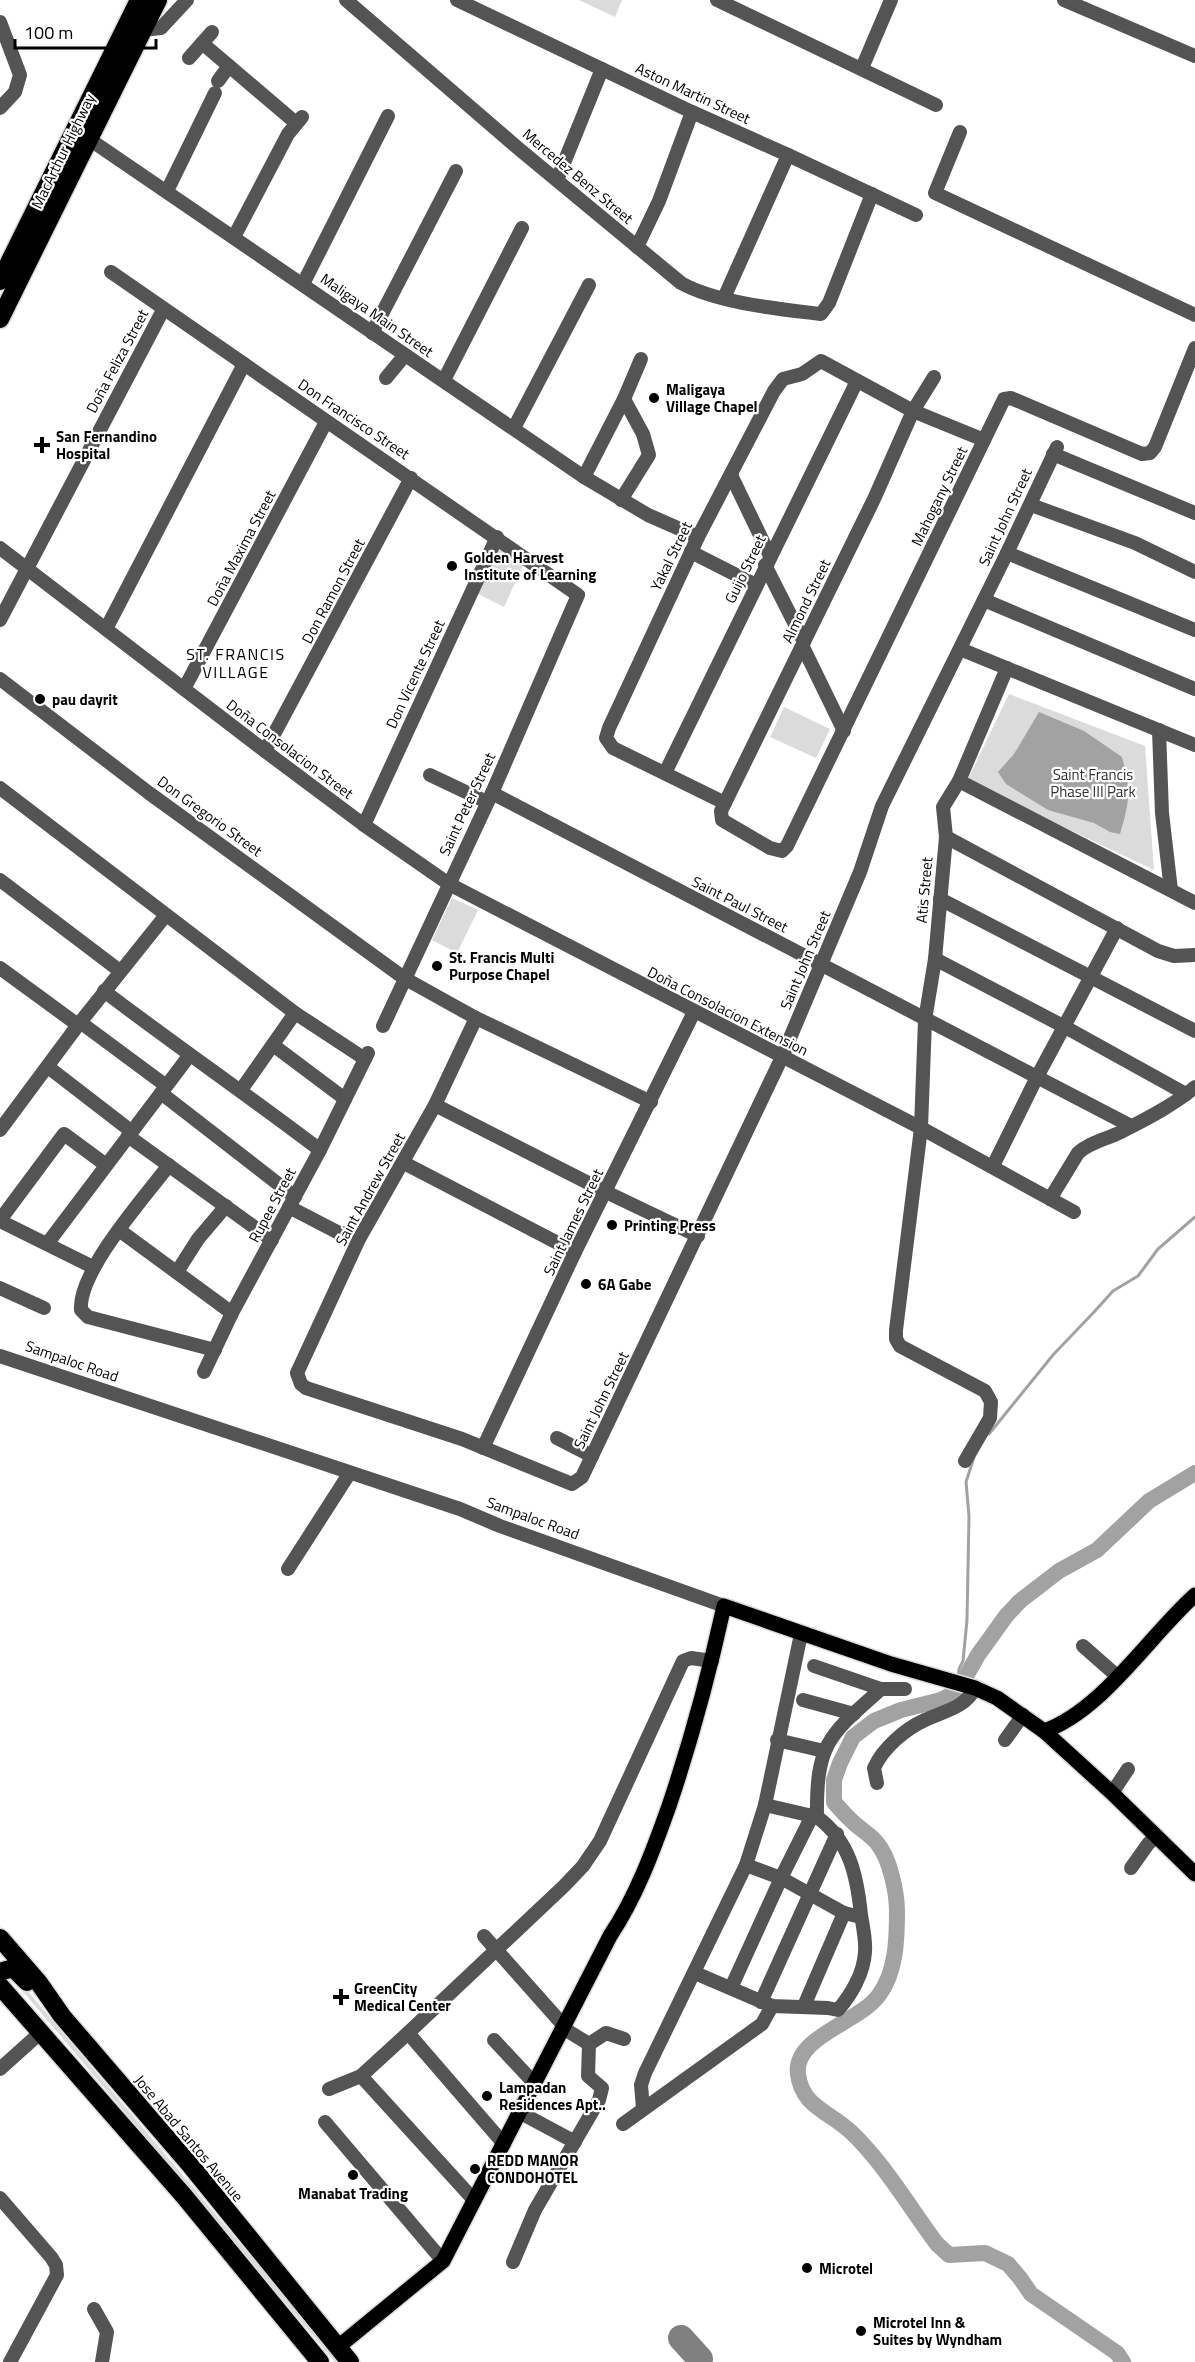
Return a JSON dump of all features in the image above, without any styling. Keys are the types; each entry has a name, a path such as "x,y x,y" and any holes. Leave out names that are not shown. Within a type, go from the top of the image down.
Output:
{"highway":[{"name":"MacArthur Highway","path":"0,281 138,13 159,0"},
{"name":"MacArthur Highway","path":"0,319 89,139 138,13"},
{"name":"Jose Abad Santos Avenue","path":"1,1941 39,1983 62,2016 191,2166 350,2362"},
{"path":"0,1972 13,1968 31,1986 39,1983"},
{"path":"0,1986 184,2196 320,2362"}],"main road":[{"path":"1044,1731 1071,1719 1118,1676 1176,1612 1195,1595"},
{"name":"Sampaloc Road","path":"724,1606 891,1664 973,1687 997,1698 1044,1731 1195,1874"},
{"path":"338,2348 443,2261 521,2113 610,1936 624,1914 657,1841 684,1761 712,1661 724,1606"}],"street":[{"path":"138,13 152,29 160,28 187,0"},
{"name":"Mercedez Benz Street","path":"346,0 681,284 693,290 724,298 821,314 829,303 872,195"},
{"name":"Aston Martin Street","path":"457,0 916,215"},
{"path":"717,0 936,105"},
{"path":"862,68 891,0"},
{"path":"1064,0 1195,56"},
{"path":"0,22 20,75 15,92 2,102"},
{"path":"189,58 212,32"},
{"path":"202,43 299,120 288,134 234,237"},
{"path":"167,191 229,66"},
{"path":"557,180 602,69"},
{"path":"637,247 659,201 692,112"},
{"path":"303,284 388,116"},
{"path":"960,132 935,193 1195,315"},
{"name":"Maligaya Main Street","path":"89,139 584,477 648,515 698,537"},
{"path":"724,298 788,154"},
{"path":"372,333 456,171"},
{"path":"444,380 522,228"},
{"name":"Don Francisco Street","path":"111,272 578,595"},
{"path":"514,428 588,285"},
{"name":"Doña Feliza Street","path":"0,620 163,310"},
{"name":"Mahogany Street","path":"725,803 721,811 722,820 770,848 782,851 787,846 1004,399 1011,398 1142,454 1150,453 1155,447 1195,348"},
{"path":"386,378 405,355"},
{"path":"584,477 624,399 641,358"},
{"name":"Yakal Street","path":"666,773 613,748 606,738 698,537 774,391 783,379 802,374 821,361 857,381"},
{"path":"106,629 244,364"},
{"name":"Almond Street","path":"725,803 874,499 914,411 934,377"},
{"path":"857,381 914,411 984,440"},
{"name":"Guijo Street","path":"666,773 857,381"},
{"path":"621,500 649,455 643,434 624,399"},
{"name":"Doña Maxima Street","path":"184,689 326,422"},
{"name":"Saint John Street","path":"483,1448 568,1483 576,1483 582,1477 782,1057 860,872 882,806 1031,505 1055,450 1195,513"},
{"path":"731,475 803,645 844,731"},
{"name":"Don Ramon Street","path":"265,751 411,478"},
{"path":"1031,505 1135,543 1195,572"},
{"name":"Don Vicente Street","path":"364,825 497,537"},
{"name":"Doña Consolacion Street","path":"0,548 265,751 364,825 449,884"},
{"path":"691,552 756,585"},
{"path":"1007,553 1195,630"},
{"name":"Saint Peter Street","path":"383,1026 489,798 578,595"},
{"path":"984,600 1195,688"},
{"path":"960,649 1195,745"},
{"name":"Atis Street","path":"965,1461 990,1418 991,1402 984,1391 900,1346 896,1339 921,1128 925,1020 935,959 946,837 943,807 959,781 1007,668"},
{"name":"Don Gregorio Street","path":"0,679 149,793 404,978 476,1018 651,1102"},
{"path":"1159,730 1162,813 1171,890"},
{"path":"666,773 725,803"},
{"name":"Saint Paul Street","path":"430,774 489,798 820,964 1131,1126"},
{"path":"959,781 1195,903"},
{"path":"0,788 295,1013 241,1090"},
{"path":"946,837 1158,951 1174,956 1195,955"},
{"path":"0,880 120,971"},
{"name":"Doña Consolacion Extension","path":"449,884 921,1128 1074,1212"},
{"path":"940,899 1195,1031"},
{"path":"0,1130 104,991 166,915"},
{"path":"993,1166 1037,1077 1117,928"},
{"path":"935,959 1190,1090"},
{"path":"0,968 78,1025 84,1025 163,1089 292,1202 341,1234"},
{"path":"104,991 189,1056 241,1090 320,1150"},
{"name":"Saint James Street","path":"483,1448 575,1252 694,1012"},
{"name":"Rupee Street","path":"204,1372 232,1313 320,1150 367,1056 295,1013"},
{"name":"Saint Andrew Street","path":"476,1018 404,1163 359,1239 297,1370 298,1378 306,1388 483,1448"},
{"path":"273,1045 345,1099"},
{"path":"46,1244 189,1056"},
{"path":"48,1067 169,1166 272,1240"},
{"path":"1050,1199 1078,1153 1085,1147 1131,1126 1190,1090"},
{"path":"435,1104 606,1192 698,1236"},
{"path":"93,1267 0,1221 64,1134 106,1165"},
{"path":"404,1163 575,1252"},
{"path":"169,1166 93,1267 80,1302 81,1310 88,1317 214,1350"},
{"path":"177,1272 198,1239 226,1206"},
{"path":"119,1230 232,1313"},
{"path":"0,1288 44,1308"},
{"name":"Sampaloc Road","path":"0,1356 349,1474 460,1509 724,1606"},
{"path":"557,1438 592,1456"},
{"path":"288,1569 349,1474"},
{"path":"643,2108 641,2085 645,2073 746,1865 765,1805 801,1634"},
{"path":"1083,1646 1118,1676"},
{"path":"329,2089 361,2076 497,1950 592,1856 683,1661 691,1658 712,1661"},
{"path":"814,1666 881,1689 905,1689"},
{"path":"877,1783 874,1768 894,1743 915,1725 965,1702 973,1687"},
{"path":"731,1988 781,1878 815,1815 817,1786 824,1751 839,1727 881,1689"},
{"path":"803,1700 854,1714"},
{"path":"1005,1740 1023,1715"},
{"path":"777,1740 824,1751"},
{"path":"1112,1793 1128,1769"},
{"path":"695,1973 766,2004 838,2010 851,1995 865,1953 859,1892 852,1864 837,1834 815,1815 765,1805"},
{"path":"623,2124 762,2024 766,2004 837,1834"},
{"path":"1131,1868 1156,1836"},
{"path":"746,1865 781,1878 844,1913 861,1917"},
{"path":"804,2006 844,1913"},
{"path":"484,1936 563,2027 588,2044"},
{"path":"0,2069 40,2033"},
{"path":"408,2033 504,2144"},
{"path":"588,2044 606,2033 624,2039"},
{"path":"494,2040 535,2084"},
{"path":"513,2262 535,2210 599,2100 602,2088 588,2076 588,2044"},
{"path":"361,2076 474,2200"},
{"path":"521,2113 575,2142"},
{"path":"326,2122 443,2261"},
{"path":"0,2200 56,2265 57,2275 10,2362"},
{"path":"94,2309 107,2332 102,2362"}],"green space":[{"path":"579,0 622,0 615,17"},
{"path":"498,539 526,559 504,607 474,592"},
{"name":"Saint Francis Phase III Park","path":"1009,694 1145,746 1154,870 967,781"},
{"path":"784,707 830,729 816,758 770,737"},
{"path":"452,898 478,910 457,953 432,940"},
{"path":"13,1973 340,2362 335,2362 10,1976"}],"shaded area":[{"path":"1039,712 1084,731 1122,757 1128,796 1120,834 1110,832 1094,823 1048,810 1006,784 998,772 1014,754"}],"waterway":[{"path":"989,1434 1053,1355 1113,1291 1138,1276 1158,1249 1195,1217"},
{"path":"958,1678 963,1661 967,1620 969,1516 966,1482 974,1457"},
{"path":"1123,2362 1117,2353 1031,2294 1008,2264 985,2253 949,2255 937,2244 863,2144 805,2094 798,2074 799,2061 816,2040 858,2014 879,1995 889,1976 894,1955 897,1904 886,1857 875,1840 850,1820 834,1802 834,1780 853,1737 874,1721 901,1710 941,1700 957,1692 978,1655 1006,1616 1020,1601 1059,1571 1097,1550 1149,1501 1195,1473"}],"taxiway":[{"path":"681,2338 700,2359"}],"place":[{"name":"Maligaya Village Chapel","path":"654,398"},
{"name":"San Fernandino Hospital","path":"42,445"},
{"name":"Golden Harvest Institute of Learning","path":"452,566"},
{"name":"pau dayrit","path":"40,699"},
{"name":"St. Francis Multi Purpose Chapel","path":"437,966"},
{"name":"Printing Press","path":"612,1225"},
{"name":"6A Gabe","path":"586,1284"},
{"name":"GreenCity Medical Center","path":"341,1997"},
{"name":"Lampadan Residences Apt..","path":"487,2096"},
{"name":"REDD MANOR CONDOHOTEL","path":"475,2169"},
{"name":"Manabat Trading","path":"353,2175"},
{"name":"Microtel","path":"807,2268"},
{"name":"Microtel Inn & Suites by Wyndham","path":"861,2331"}],"district":[{"name":"ST. FRANCIS VILLAGE","path":"236,663"}]}
